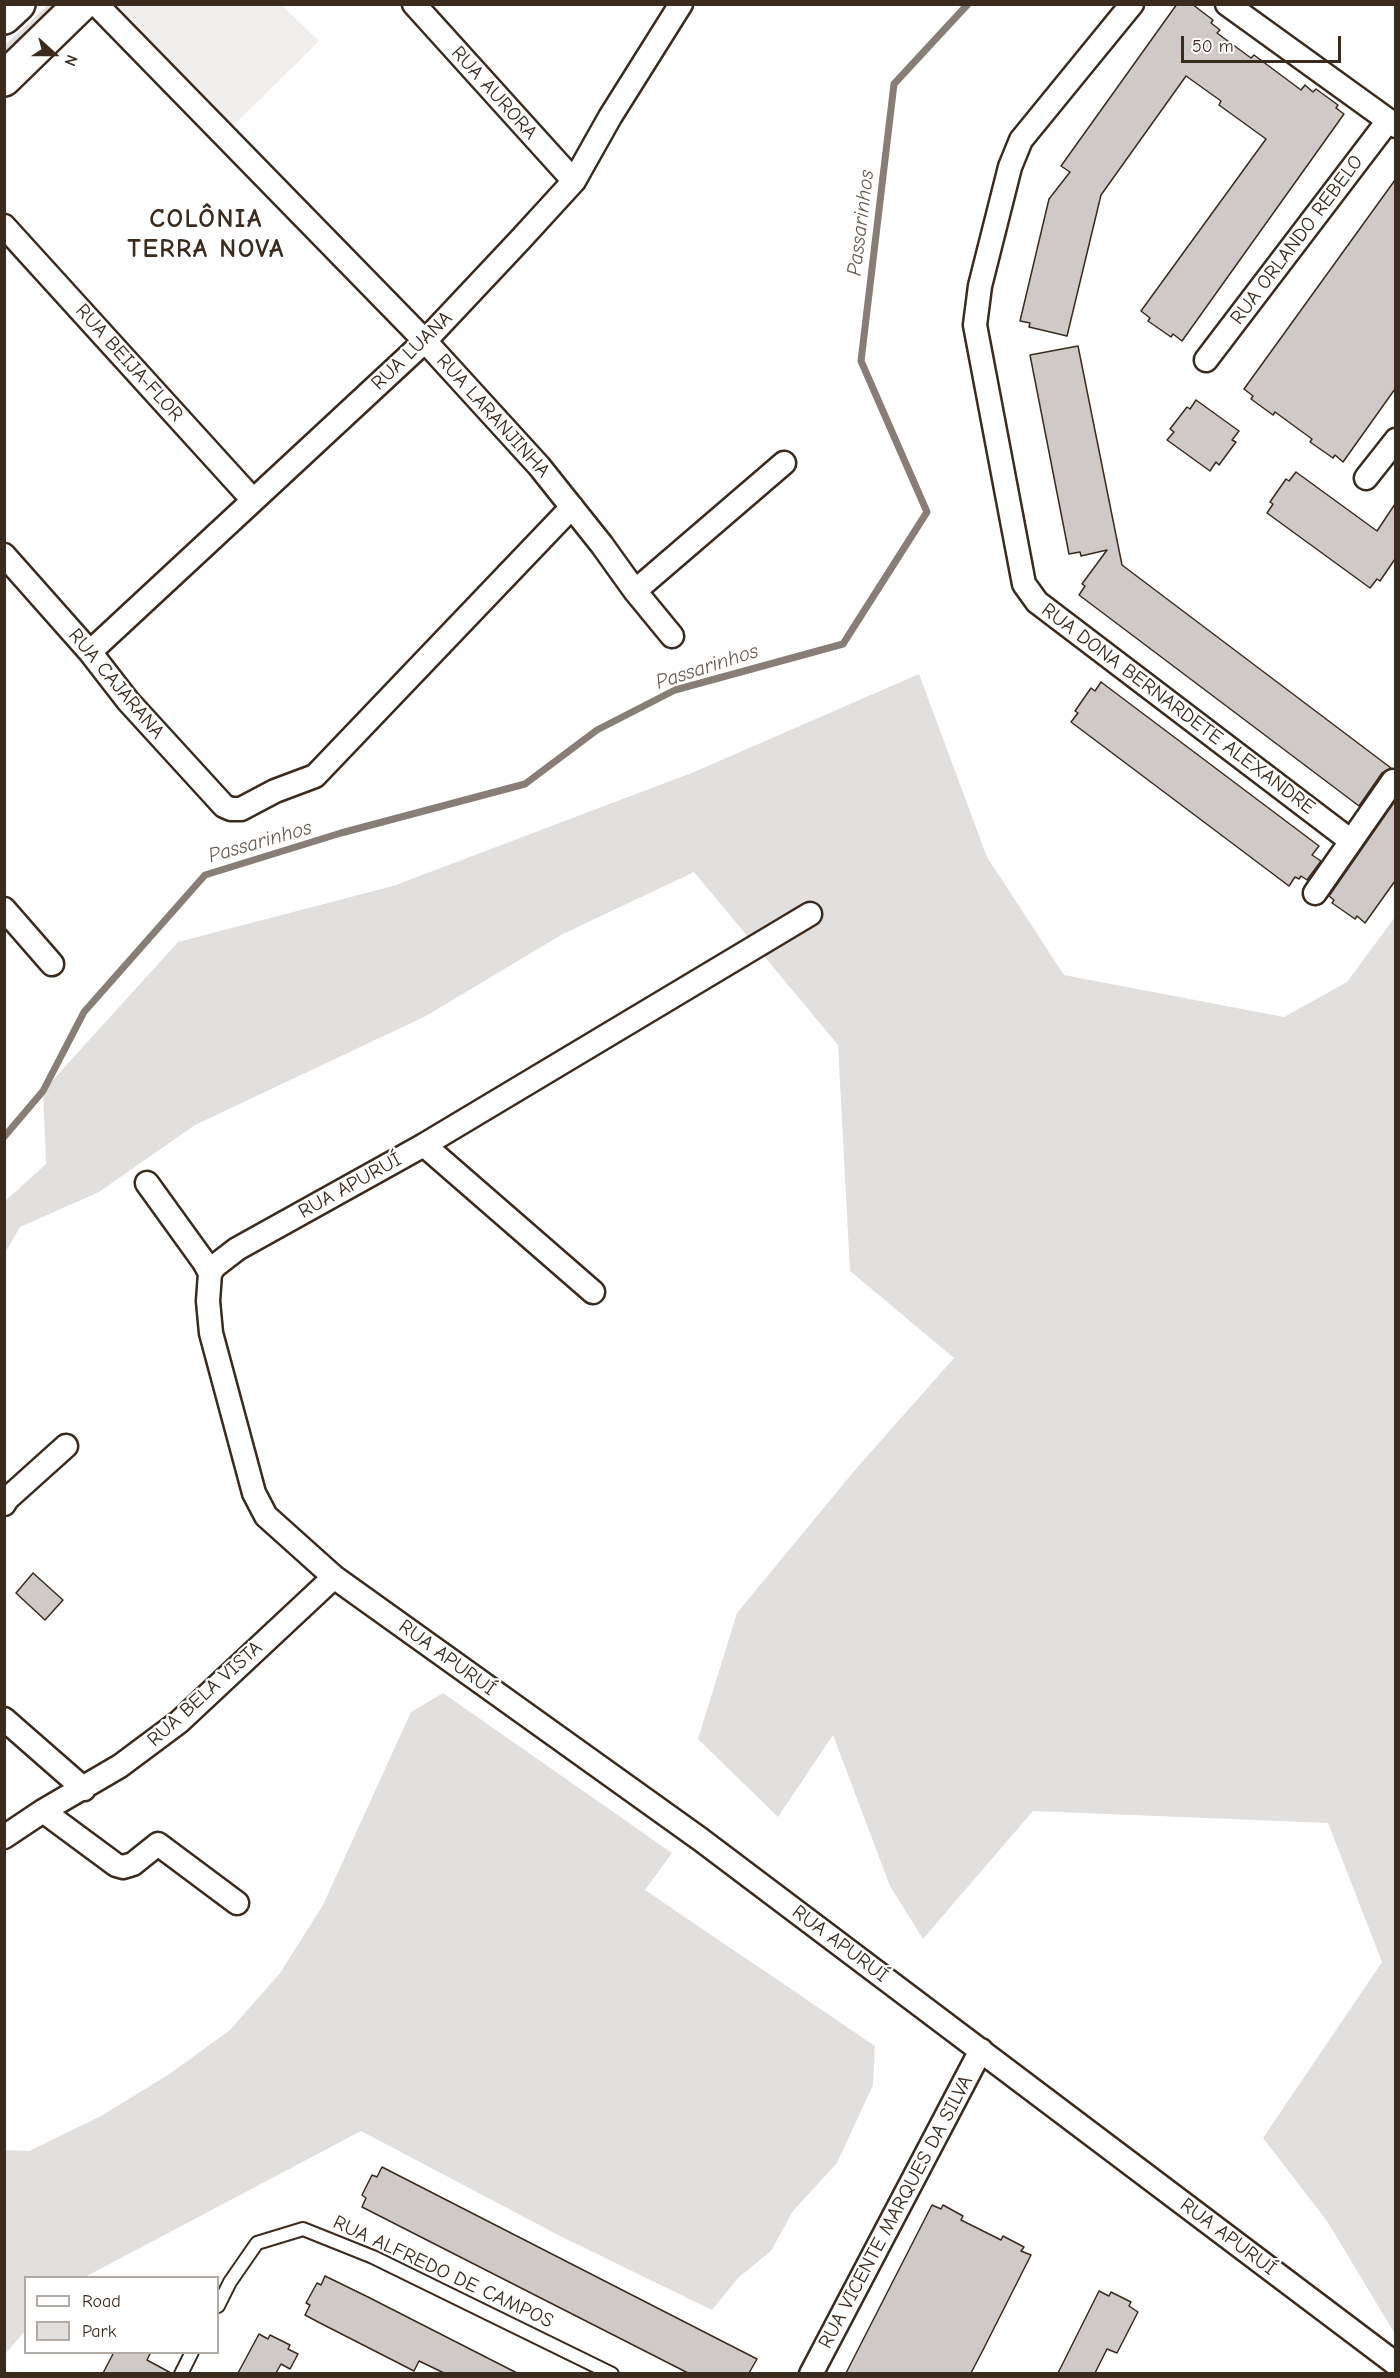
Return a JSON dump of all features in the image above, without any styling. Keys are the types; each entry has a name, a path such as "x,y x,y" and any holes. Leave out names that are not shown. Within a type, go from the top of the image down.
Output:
{"main road":[{"path":"4,17 18,4"},
{"path":"4,79 81,4"}],"street":[{"name":"RUA LARANJINHA","path":"96,4 425,341 539,466 634,591 672,636"},
{"name":"RUA AURORA","path":"414,4 574,181"},
{"name":"RUA LUANA","path":"90,652 425,341 574,181 610,117 681,4"},
{"name":"RUA DONA BERNARDETE ALEXANDRE","path":"1132,4 1021,140 1010,167 980,286 975,325 1024,584 1038,602 1351,841"},
{"path":"1227,4 1392,123"},
{"name":"RUA ORLANDO REBELO","path":"1206,360 1392,123"},
{"name":"RUA BEIJA-FLOR","path":"4,226 253,500"},
{"path":"1366,478 1395,440"},
{"path":"634,591 784,463"},
{"name":"RUA CAJARANA","path":"4,555 90,652 128,701 224,806 241,809 274,790 315,776 572,507"},
{"path":"1315,893 1393,781"},
{"path":"4,909 52,964"},
{"name":"RUA APURUÍ","path":"810,914 424,1145 222,1259 210,1274 208,1301 211,1333 254,1493 266,1516 334,1576 700,1839 1395,2364"},
{"path":"424,1145 593,1292"},
{"path":"147,1183 204,1262 210,1274"},
{"path":"4,1504 66,1446"},
{"name":"RUA BELA VISTA","path":"4,1837 43,1811 120,1766 179,1722 334,1576"},
{"path":"4,1719 84,1789"},
{"path":"43,1811 116,1865 123,1867 133,1864 158,1844 237,1903"},
{"name":"RUA VICENTE MARQUES DA SILVA","path":"811,2373 981,2050"}],"lane":[{"name":"RUA ALFREDO DE CAMPOS","path":"219,2304 230,2282 257,2243 303,2229 373,2257 612,2373"},
{"path":"181,2373 191,2354"}],"shaded area":[{"path":"109,5 282,5 319,41 232,127"}],"green space":[{"path":"48,5 74,5 5,70 4,46"},
{"path":"919,674 987,857 1064,975 1284,1017 1347,982 1395,917 1395,2334 1327,2221 1263,2138 1382,1962 1328,1823 1033,1811 923,1939 890,1886 833,1735 778,1817 698,1739 737,1613 855,1470 954,1358 850,1271 838,1045 694,872 563,934 426,1016 195,1125 99,1192 20,1227 5,1253 5,1201 46,1164 43,1091 178,942 393,886 694,772"},
{"path":"443,1693 672,1853 645,1890 875,2046 873,2085 837,2163 793,2211 771,2251 738,2278 712,2310 560,2236 361,2131 87,2276 24,2276 24,2332 5,2354 5,2150 29,2151 99,2117 168,2075 230,2030 280,1973 323,1905 411,1712"}],"building":[{"path":"1177,4 1192,4 1213,20 1211,23 1220,30 1217,33 1251,58 1254,55 1301,90 1305,85 1313,92 1316,89 1338,105 1336,108 1344,114 1182,341 1173,334 1171,337 1148,321 1150,318 1141,311 1266,139 1219,105 1221,101 1186,76 1101,195 1067,336 1029,327 1030,323 1020,321 1049,199 1070,172 1061,166"},
{"path":"1395,180 1395,389 1343,462 1335,455 1333,458 1310,442 1312,439 1275,412 1273,415 1251,399 1253,396 1244,389"},
{"path":"1078,346 1122,565 1391,768 1382,773 1359,806 1079,595 1085,586 1082,584 1107,550 1081,556 1080,552 1069,554 1030,355"},
{"path":"1196,400 1239,431 1232,440 1236,442 1219,465 1216,462 1210,471 1167,440 1174,432 1170,429 1187,407 1190,409"},
{"path":"1296,472 1377,531 1395,504 1395,559 1380,581 1377,579 1370,588 1267,513 1273,504 1270,502 1286,479 1289,481"},
{"path":"1101,682 1319,846 1312,855 1321,861 1307,880 1301,876 1299,879 1295,877 1289,886 1071,722 1078,713 1075,711 1091,688 1095,691"},
{"path":"1395,801 1395,881 1365,923 1357,916 1355,919 1332,903 1334,900 1329,896"},
{"path":"33,1573 63,1600 45,1620 16,1593"},
{"path":"382,2167 757,2359 749,2373 688,2373 362,2207 366,2198 362,2195 372,2175 377,2177"},
{"path":"932,2205 941,2209 943,2205 963,2216 961,2220 1001,2240 1003,2236 1024,2247 1021,2251 1031,2255 983,2350 971,2373 846,2373"},
{"path":"325,2276 517,2373 444,2373 419,2361 414,2371 305,2315 310,2305 306,2303 317,2283 321,2285"},
{"path":"1099,2291 1109,2296 1111,2292 1131,2302 1129,2306 1138,2312 1117,2353 1107,2349 1095,2373 1058,2373"},
{"path":"259,2334 268,2339 270,2335 290,2345 288,2349 298,2354 290,2369 281,2364 276,2373 238,2373"},
{"path":"113,2354 150,2354 147,2360 171,2373 103,2373"}],"waterway":[{"name":"Passarinhos","path":"4,1137 43,1091 84,1012 205,875 341,833 525,784 597,730 675,690 843,644 927,512 861,361 894,84 968,4"}],"district":[{"name":"COLÔNIA TERRA NOVA","path":"206,235"}]}
